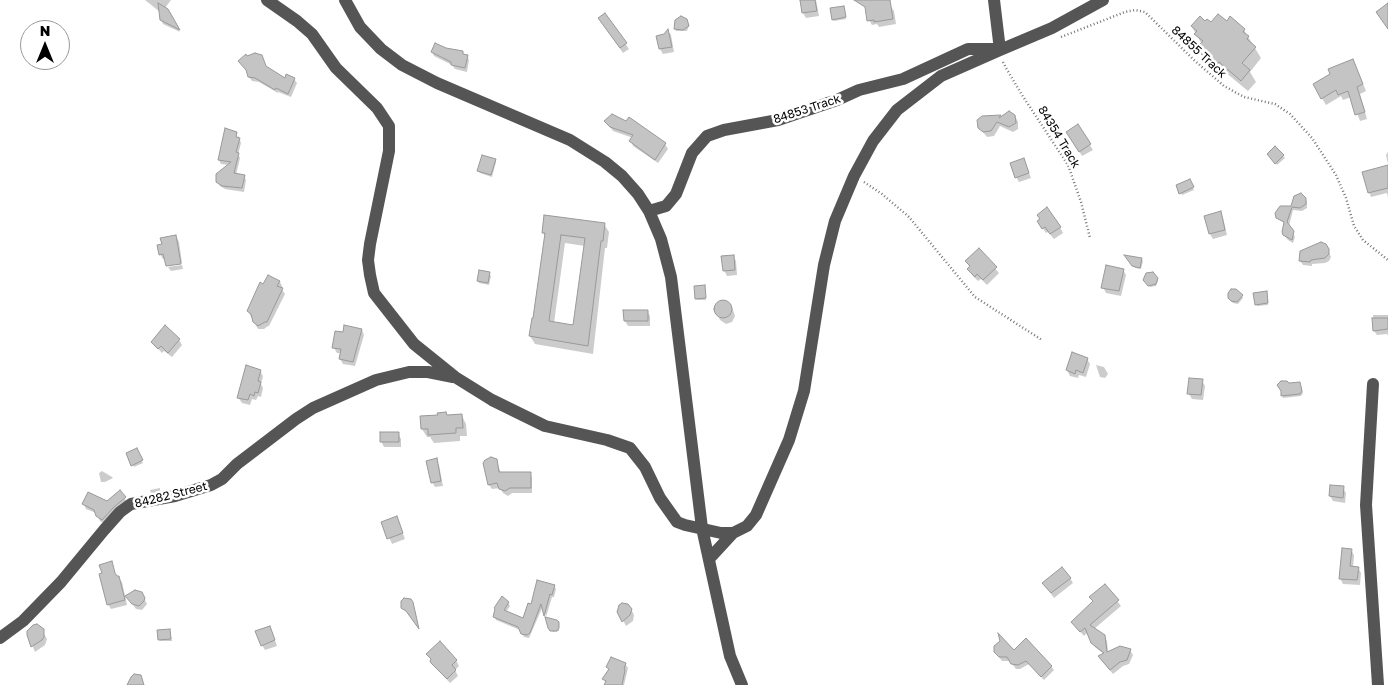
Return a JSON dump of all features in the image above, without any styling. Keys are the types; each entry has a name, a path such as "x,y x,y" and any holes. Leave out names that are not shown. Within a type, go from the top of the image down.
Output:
{"street":[{"path":"268,0 312,34 336,68 377,108 389,126 389,151 368,260 374,293 414,344 455,377 492,400 545,426 607,440 630,448 645,468 660,498 677,522 685,526 721,533 733,533"},
{"path":"345,0 360,28 381,49 402,65 437,83 570,140 605,162 622,176 638,194 649,211 661,238 671,277 702,528 730,656 742,685"},
{"path":"994,0 1000,50"},
{"path":"709,559 733,533 747,526 756,515 789,440 804,391 824,264 835,221 872,140 897,110 941,76 1044,32 1103,0"},
{"name":"84853 Track","path":"649,211 666,206 676,194 692,153 708,136 724,130 778,120 837,100 859,90 903,79 968,49 1000,50"},
{"name":"84282 Street","path":"0,638 23,621 61,582 120,512 131,504 176,496 222,479 244,459 313,408 376,380 418,372 455,377"},
{"path":"1373,384 1366,505 1378,685"}],"path":[{"name":"84855 Track","path":"1044,32 1052,37 1064,37 1126,12 1135,10 1145,12 1194,61 1224,86 1244,97 1261,99 1275,104 1290,114 1312,138 1336,175 1346,198 1354,226 1363,240 1388,260"},
{"name":"84354 Track","path":"1000,50 1006,68 1068,165 1081,202 1090,238"},
{"path":"854,176 882,194 909,216 975,298 1042,340"}],"building":[{"path":"800,0 815,0 817,11 802,13"},
{"path":"854,0 890,0 893,19 874,22 874,20 867,21 865,7"},
{"path":"158,3 168,9 180,30 160,20"},
{"path":"1388,3 1388,29 1376,12"},
{"path":"844,6 846,17 832,20 830,8"},
{"path":"605,13 627,43 620,48 598,18"},
{"path":"1218,14 1227,21 1230,16 1245,29 1243,32 1249,36 1247,39 1256,47 1242,63 1250,70 1241,81 1219,62 1215,66 1199,52 1203,47 1200,44 1203,41 1194,34 1197,31 1191,26 1200,16 1205,21 1207,19 1211,22"},
{"path":"681,16 687,19 689,26 683,30 674,29 675,20"},
{"path":"668,29 672,47 659,49 656,36 664,34"},
{"path":"435,43 446,48 463,51 463,54 468,55 465,68 451,65 451,62 431,52"},
{"path":"255,53 262,55 266,66 285,78 286,74 295,78 288,94 276,88 275,90 255,78 248,77 246,70 238,61 246,54 247,56"},
{"path":"1353,59 1363,84 1357,87 1365,112 1355,115 1348,91 1338,95 1336,90 1321,99 1313,84 1330,74 1328,69"},
{"path":"1009,111 1015,115 1016,123 1009,127 997,122 991,131 983,132 978,128 977,120 982,116 1001,115 999,118"},
{"path":"612,114 626,121 629,117 666,143 655,160 629,141 633,135 610,127 604,121"},
{"path":"1078,124 1091,144 1079,152 1066,132"},
{"path":"225,128 237,132 236,137 240,138 236,152 239,153 234,173 245,175 242,188 222,186 216,182 216,174 231,162 218,160"},
{"path":"1275,146 1284,155 1275,164 1267,154"},
{"path":"482,155 496,159 491,175 477,171"},
{"path":"1024,158 1029,173 1015,178 1010,163"},
{"path":"1388,165 1388,188 1368,193 1362,172"},
{"path":"1190,179 1194,187 1179,194 1176,185"},
{"path":"1301,193 1306,198 1306,204 1300,208 1292,207 1287,222 1294,231 1292,240 1283,235 1284,222 1276,218 1275,213 1280,206 1291,206 1294,196"},
{"path":"1047,207 1061,227 1050,234 1045,227 1042,229 1037,221 1040,219 1037,215"},
{"path":"1221,211 1225,230 1209,234 1204,216"},
{"path":"544,215 605,223 588,346 529,336 545,233 542,233","holes":["561,235 585,238 573,325 549,321"]},
{"path":"176,235 181,264 166,266 163,254 159,255 157,245 162,244 160,238"},
{"path":"1321,242 1326,244 1329,249 1329,254 1325,258 1311,260 1310,262 1299,261 1300,251"},
{"path":"979,248 997,267 983,280 977,274 975,277 967,269 970,266 965,261"},
{"path":"734,255 735,270 723,271 721,256"},
{"path":"1124,255 1142,258 1140,268 1132,266"},
{"path":"1106,265 1124,269 1119,291 1101,288"},
{"path":"479,270 490,272 488,283 477,281"},
{"path":"1153,272 1158,278 1156,284 1148,286 1143,280 1146,273"},
{"path":"268,275 280,281 277,286 283,288 267,322 258,326 253,322 251,314 247,311 260,282 263,284"},
{"path":"705,285 706,298 695,299 694,286"},
{"path":"1231,289 1236,289 1243,295 1237,302 1231,301 1228,298 1228,293"},
{"path":"1267,291 1268,303 1255,305 1253,293"},
{"path":"719,300 727,300 732,305 730,316 719,318 714,313 714,305"},
{"path":"623,310 648,310 648,321 624,321"},
{"path":"1372,318 1388,318 1388,329 1373,331"},
{"path":"165,325 180,339 168,353 161,346 158,349 151,342"},
{"path":"344,325 362,329 353,362 339,359 341,349 332,348 335,331 343,332"},
{"path":"1072,352 1088,358 1083,373 1076,370 1075,374 1066,370"},
{"path":"246,365 261,370 258,381 261,382 258,393 255,392 254,396 250,394 248,400 237,398"},
{"path":"1189,378 1203,379 1201,395 1187,394"},
{"path":"1281,381 1289,383 1300,382 1302,391 1300,394 1281,396 1281,391 1277,385"},
{"path":"446,412 447,415 462,414 463,428 456,428 456,433 428,435 428,429 421,429 420,416 438,415 437,413"},
{"path":"380,432 399,432 399,442 380,442"},
{"path":"137,448 143,460 131,466 126,453"},
{"path":"491,457 497,459 499,472 531,472 531,488 510,488 505,491 499,489 497,483 488,485 483,463"},
{"path":"437,458 441,481 431,483 426,461"},
{"path":"1330,485 1344,486 1343,498 1329,496"},
{"path":"120,490 126,497 102,520 96,516 94,510 82,504 88,492 107,501"},
{"path":"397,516 403,533 387,539 381,522"},
{"path":"1342,548 1352,549 1350,566 1359,567 1357,580 1339,579"},
{"path":"112,561 115,573 119,576 125,600 107,605 99,574 102,573 99,565"},
{"path":"1062,567 1071,578 1051,593 1042,583"},
{"path":"537,580 555,585 552,595 550,594 544,616 541,604 530,633 527,635 521,634 518,627 493,617 494,608 502,596 509,602 504,610 523,618 528,603 531,604"},
{"path":"1105,584 1119,600 1090,625 1105,635 1107,652 1120,646 1131,649 1127,660 1120,662 1110,670 1098,656 1104,653 1091,643 1085,628 1080,632 1071,622 1093,601 1089,597"},
{"path":"135,590 142,592 145,598 139,606 132,604 125,596"},
{"path":"404,598 411,599 413,602 419,629 406,611 401,608 401,601"},
{"path":"622,603 628,604 632,609 630,615 622,622 617,612 619,605"},
{"path":"545,617 559,622 557,631 550,631"},
{"path":"37,624 44,629 44,637 31,647 27,631"},
{"path":"270,626 275,640 261,646 255,631"},
{"path":"170,629 171,639 158,640 157,630"},
{"path":"998,633 1014,650 1026,638 1052,666 1041,677 1026,661 1018,665 1011,664 1007,657 999,657 994,652 994,646 1000,641"},
{"path":"440,641 457,660 452,665 456,670 447,679 431,663 431,659 426,654"},
{"path":"611,657 626,663 622,685 604,685 606,681 602,679 609,669 606,667"},
{"path":"134,674 141,675 144,685 127,685"}]}
